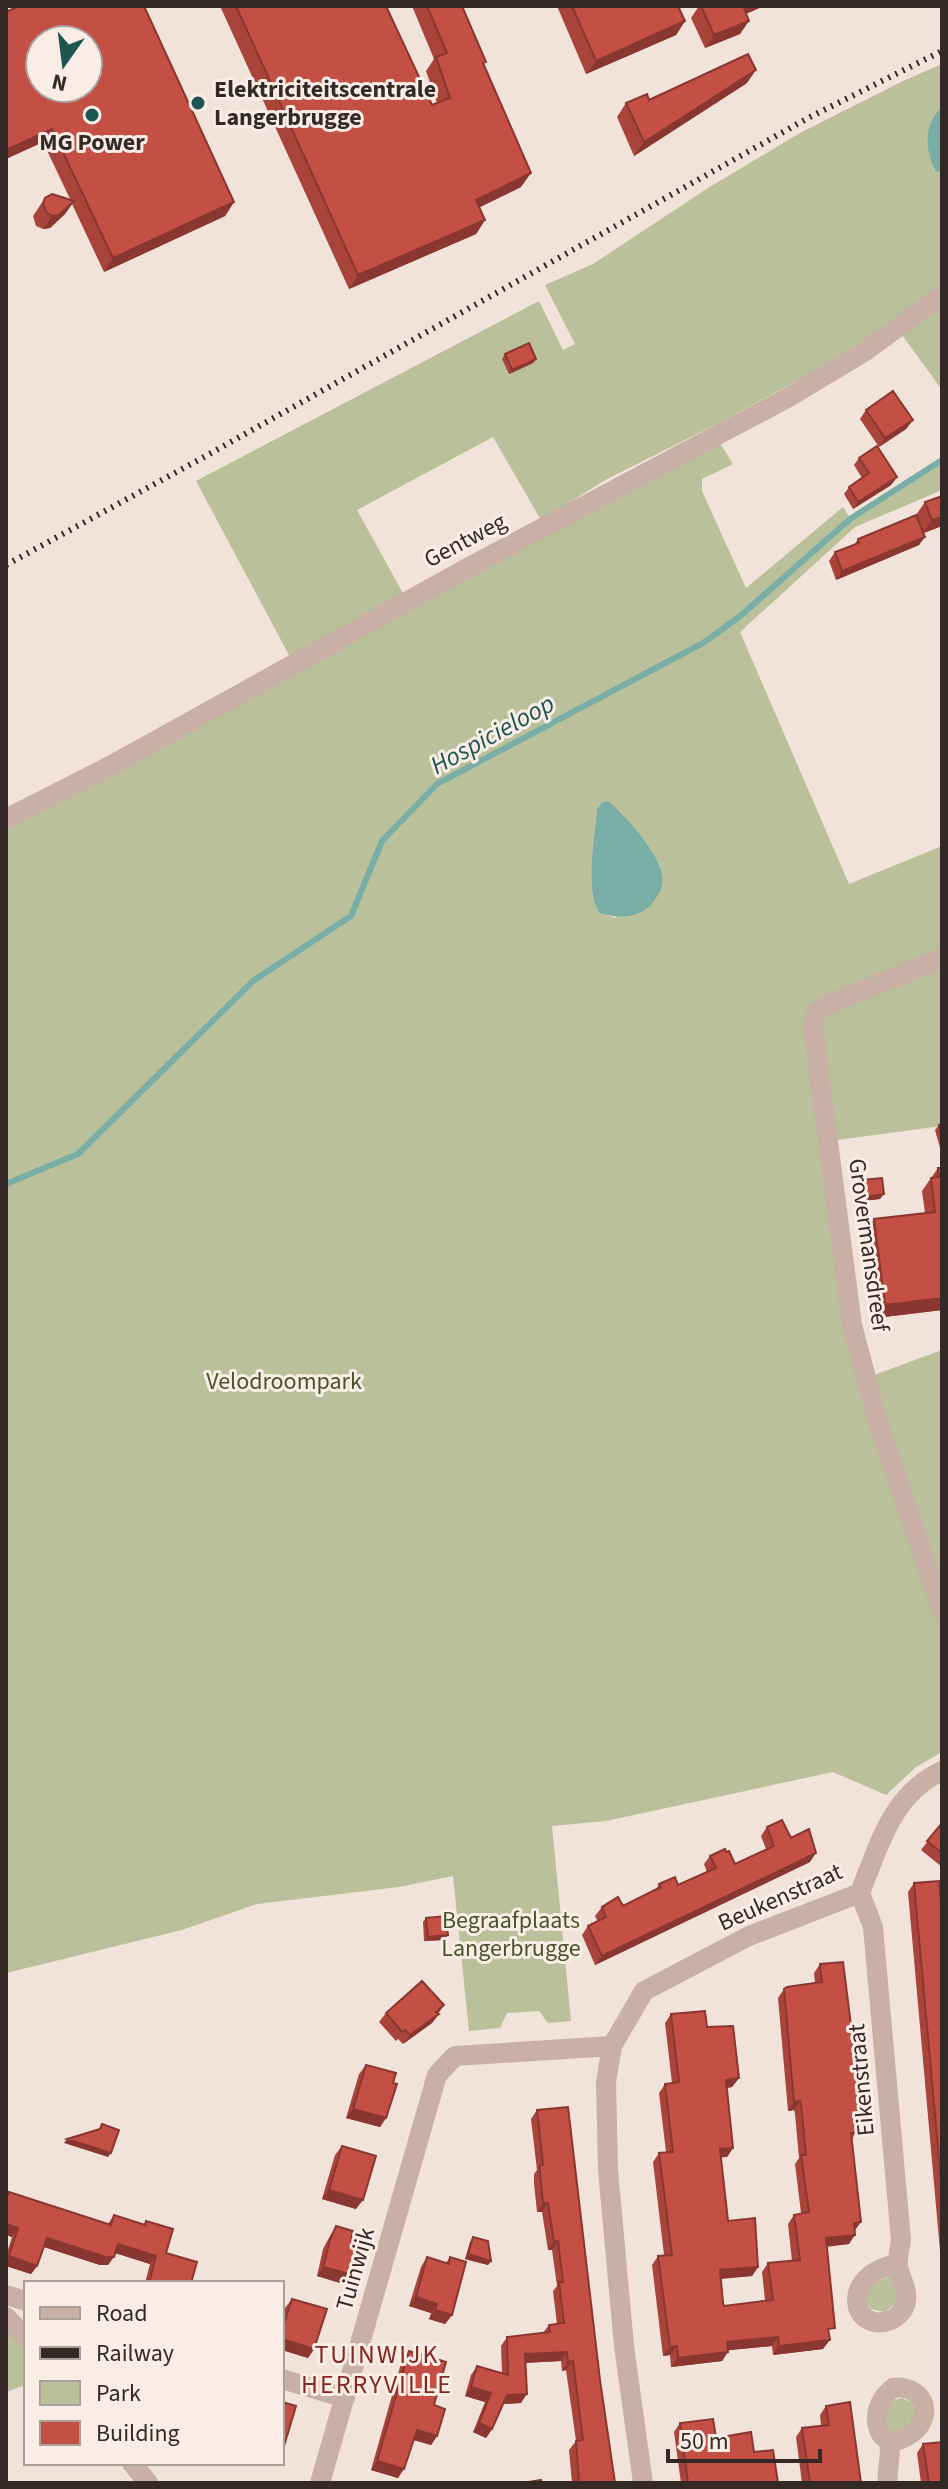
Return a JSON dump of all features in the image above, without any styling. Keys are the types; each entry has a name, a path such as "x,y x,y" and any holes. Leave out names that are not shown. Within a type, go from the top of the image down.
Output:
{"street":[{"name":"Gentweg","path":"6,819 110,766 471,566 789,397 864,352 942,295"},
{"name":"Grovermansdreef","path":"942,958 824,1006 816,1013 813,1027 854,1332 877,1419 942,1610"},
{"name":"Beukenstraat","path":"643,2483 624,2346 608,2170 606,2082 612,2046 644,1991 749,1936 860,1893 890,1817 905,1799 942,1771"},
{"name":"Eikenstraat","path":"860,1893 873,1927 901,2240 897,2264"},
{"name":"Tuinwijk","path":"328,2481 345,2398 437,2075 455,2056 612,2046"},
{"path":"6,2317 24,2336"},
{"path":"284,2380 345,2398"},
{"path":"888,2483 889,2443"},
{"path":"134,2465 148,2483"}],"green space":[{"path":"942,64 942,110 936,172 942,171 942,284 888,325 815,371 607,479 541,520 493,437 357,510 404,595 290,657 196,481 539,301 563,350 575,344 545,285 593,264 708,188 800,133"},
{"path":"942,307 942,390 902,335"},
{"name":"Velodroompark","path":"720,443 733,464 702,479 702,491 746,588 843,507 850,518 942,460 942,490 855,527 740,632 849,884 942,846 942,1126 837,1140 861,1330 874,1375 942,1350 942,1752 916,1767 886,1795 833,1772 606,1821 552,1826 571,2021 548,2023 539,2011 507,2013 500,2028 469,2031 453,1876 399,1887 257,1904 182,1930 6,1973 6,830 652,477","holes":["602,802 616,918 599,913 592,891 597,809"]},
{"path":"891,2276 897,2287 896,2303 885,2312 871,2309 867,2292 874,2284"},
{"path":"6,2330 24,2349 24,2386 6,2392"},
{"path":"902,2398 913,2404 915,2417 897,2433 890,2431 885,2415 889,2402"}],"water":[{"path":"940,109 942,171 936,172 930,155 928,131"},
{"path":"608,801 646,842 662,874 661,890 653,903 632,915 599,913 592,890 597,809 602,802"}],"building":[{"name":"MG Power","path":"19,6 144,6 234,202 113,258 52,129 6,150 6,12"},
{"path":"236,6 386,6 432,105 450,98 436,57 447,53 427,6 462,6 531,173 476,200 485,220 358,275"},
{"path":"572,6 678,6 685,21 596,61"},
{"path":"701,6 743,6 749,21 714,35"},
{"path":"748,54 756,70 644,142 626,103 647,94 649,100"},
{"path":"52,194 74,201 59,215 52,216 46,212 43,203"},
{"path":"529,343 536,359 512,370 505,354"},
{"path":"893,391 913,420 885,438 866,410"},
{"path":"877,446 897,477 858,502 849,487 869,473 859,458"},
{"path":"942,496 942,517 932,520 925,502"},
{"path":"916,515 925,537 842,571 835,552"},
{"path":"938,1168 942,1168 942,1298 885,1305 874,1219 935,1212 931,1178 939,1177"},
{"path":"882,1178 884,1194 865,1197 863,1180"},
{"path":"782,1820 791,1838 809,1829 816,1853 602,1956 588,1926 606,1917 602,1907 618,1897 623,1906 675,1877 678,1885 716,1868 710,1856 725,1849 735,1864 774,1846 767,1827"},
{"path":"942,1823 942,1853 927,1841"},
{"path":"939,1881 942,1913 942,2192 914,1883"},
{"path":"446,1916 448,1935 428,1937 426,1918"},
{"path":"843,1962 863,2120 856,2121 857,2133 851,2133 861,2222 854,2223 855,2235 826,2238 835,2328 828,2329 830,2340 779,2346 778,2337 727,2342 728,2352 678,2358 677,2346 670,2347 658,2256 672,2255 659,2153 673,2152 665,2084 679,2082 671,2014 705,2011 707,2027 733,2026 739,2078 726,2080 733,2148 720,2149 728,2221 755,2218 758,2267 720,2270 723,2303 724,2306 773,2300 768,2263 800,2260 794,2215 809,2212 801,2155 806,2155 801,2105 800,2101 794,2102 784,1989 822,1982 820,1964"},
{"path":"422,1981 444,2005 436,2012 439,2014 410,2035 405,2030 402,2032 386,2013"},
{"path":"366,2065 396,2073 393,2083 397,2084 386,2118 353,2109"},
{"path":"568,2107 615,2483 579,2483 576,2441 583,2440 573,2361 568,2362 567,2352 525,2354 527,2394 507,2395 492,2429 479,2423 491,2393 471,2387 477,2366 508,2375 507,2337 550,2332 549,2325 564,2323 558,2241 554,2242 548,2203 543,2203 540,2165 543,2165 537,2110"},
{"path":"102,2124 119,2130 111,2153 67,2139 100,2129"},
{"path":"342,2146 376,2156 363,2200 329,2190"},
{"path":"9,2192 111,2225 114,2215 145,2225 146,2221 173,2229 166,2253 197,2262 192,2281 150,2281 156,2256 118,2244 114,2257 106,2257 47,2238 37,2266 9,2256 18,2228 6,2224"},
{"path":"336,2226 353,2231 351,2240 362,2247 353,2275 323,2267"},
{"path":"473,2237 488,2241 491,2261 468,2254"},
{"path":"427,2257 449,2264 450,2257 466,2262 452,2315 435,2310 437,2304 416,2297"},
{"path":"292,2299 327,2309 314,2349 284,2340 284,2323"},
{"path":"409,2351 446,2362 434,2405 445,2409 437,2436 417,2430 404,2469 377,2461"},
{"path":"850,2402 861,2483 810,2483 802,2428 829,2425 826,2406"},
{"path":"284,2403 296,2406 284,2446"},
{"path":"713,2419 716,2438 751,2432 754,2452 773,2450 778,2483 688,2483 680,2423"},
{"path":"942,2442 942,2483 929,2483 923,2444"}],"waterway":[{"name":"Hospicieloop","path":"6,1184 78,1154 253,981 351,916 382,841 437,784 703,643 739,617 850,519 942,460"}],"railway":[{"path":"6,565 808,118 942,51"}],"place":[{"name":"Elektriciteitscentrale Langerbrugge","path":"198,103"},
{"name":"MG Power","path":"92,115"}],"district":[{"name":"TUINWIJK HERRYVILLE","path":"377,2369"}],"park label":[{"name":"Begraafplaats Langerbrugge","path":"511,1934"}]}
